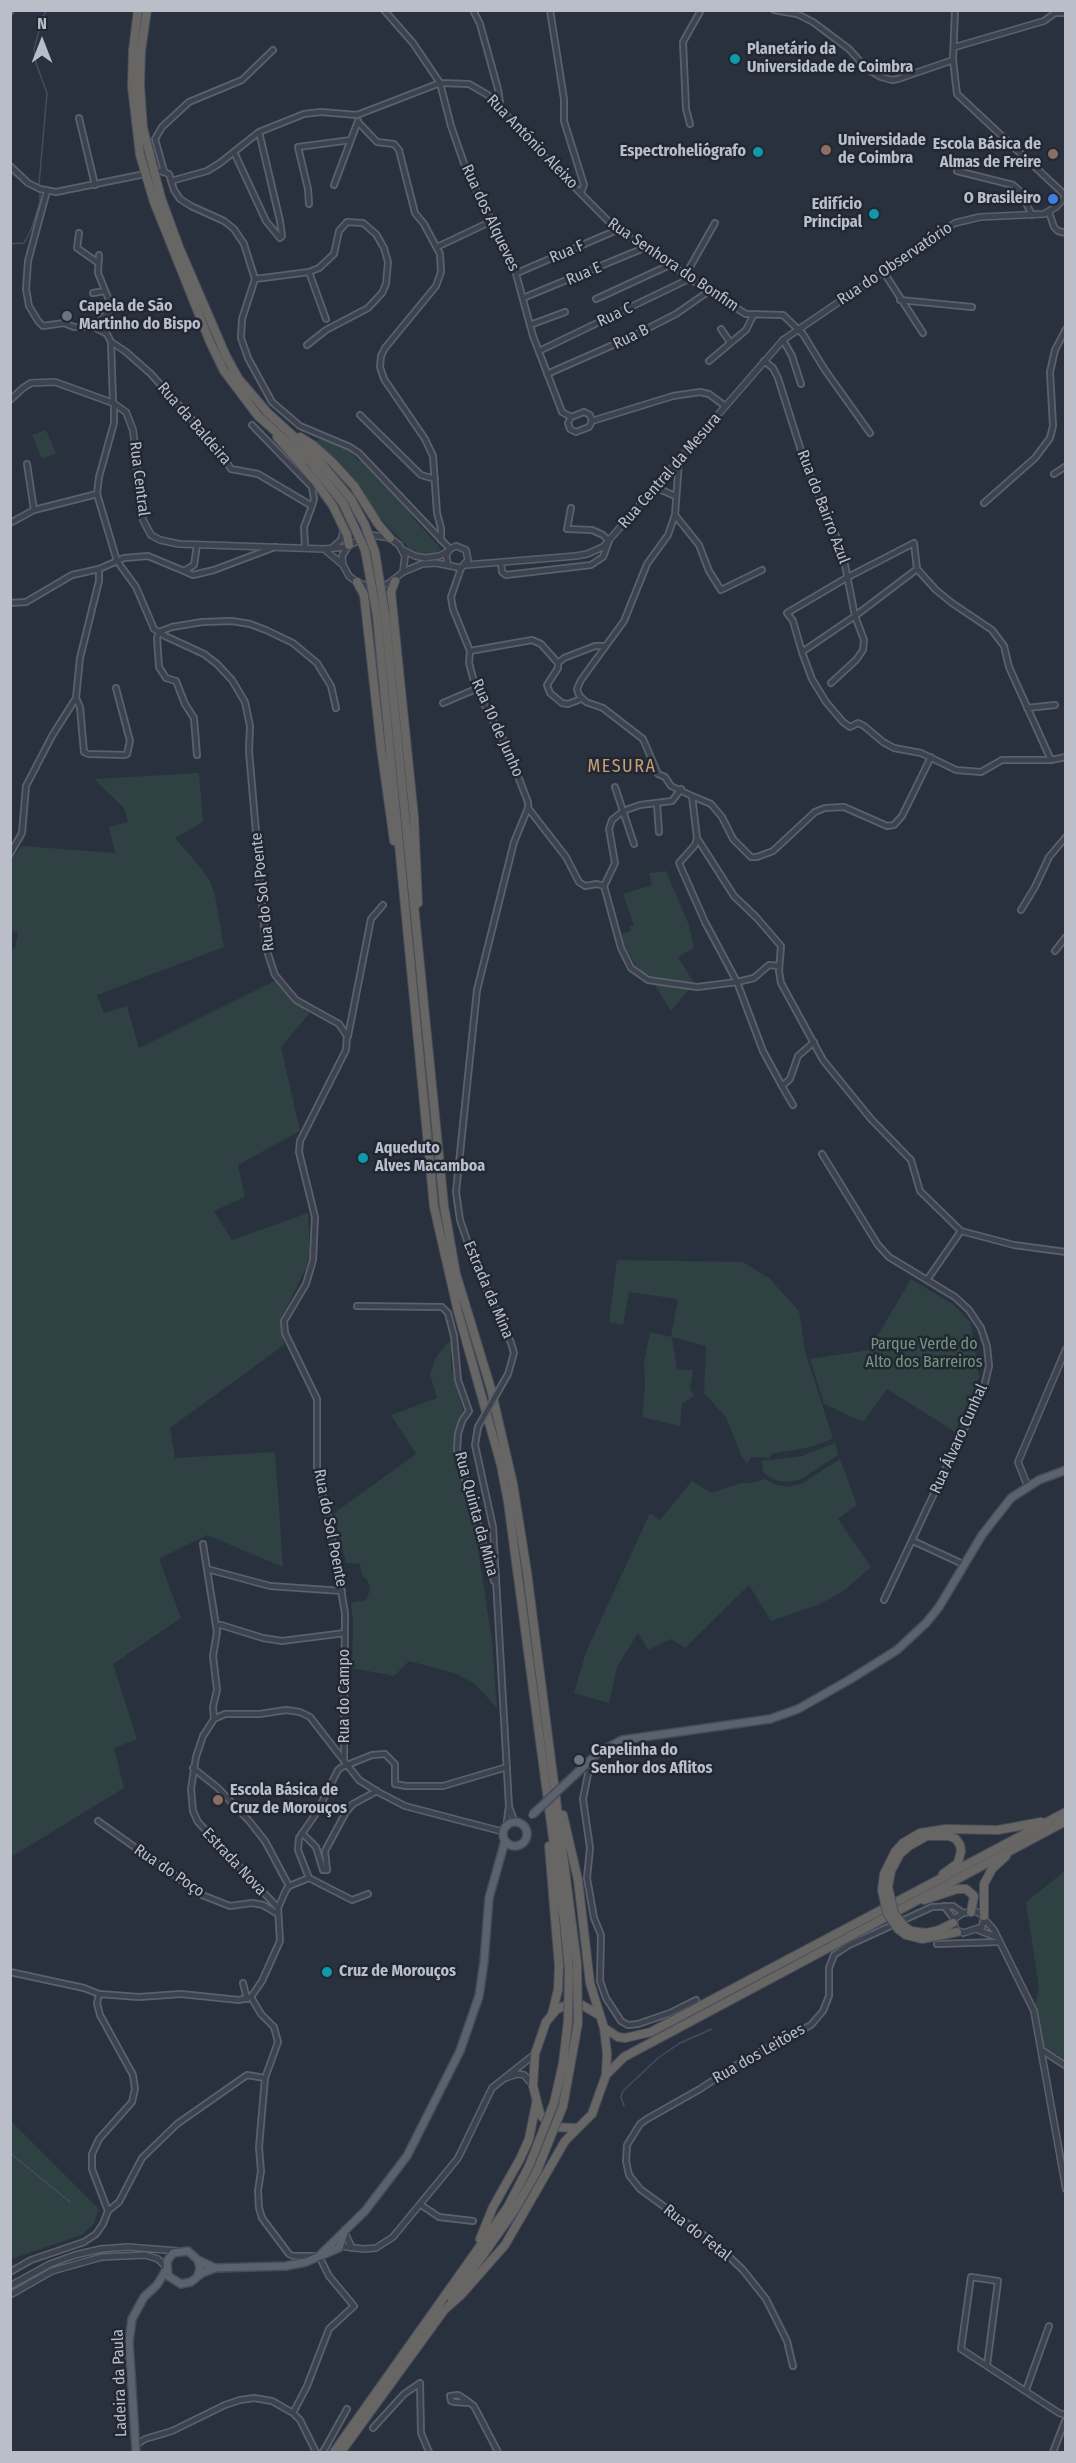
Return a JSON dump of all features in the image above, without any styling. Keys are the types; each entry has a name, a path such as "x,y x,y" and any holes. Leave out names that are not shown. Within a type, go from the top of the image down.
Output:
{"highway":[{"path":"138,10 132,68 133,108 140,155 148,186 178,264 224,371 258,416 310,462 347,501"},
{"path":"147,10 141,51 141,104 147,145 161,198 225,356 249,393 315,456 347,501 365,550 381,615 416,922 444,1206 456,1274 491,1389 513,1484 557,1796 577,1964 578,2023 563,2106 537,2170 514,2211 341,2452"},
{"path":"270,426 285,448 315,480 333,506 344,527 348,546"},
{"path":"286,429 313,445 333,463 354,486 378,524 390,538"},
{"path":"395,580 392,592 414,817 419,896 416,922"},
{"path":"357,582 364,595 381,748 405,906"},
{"path":"334,2452 507,2208 529,2166 554,2103 563,2063 568,2021 569,1969 501,1465 458,1312 434,1208 405,906 381,615"},
{"path":"443,2311 461,2295 505,2245 556,2155 577,2128 592,2114 606,2075 607,2053 604,2028 588,1973 573,1853 557,1796"},
{"path":"549,1809 551,1885 559,1975 552,2014 542,2032 535,2054 533,2086 536,2104 545,2122 551,2127 577,2128"},
{"path":"604,2028 618,2037 626,2038 651,2032 1065,1812"},
{"path":"957,1932 922,1939 906,1935 885,1888 884,1874 895,1852 903,1843 920,1833 934,1829 1006,1829 1054,1818"},
{"path":"606,2075 624,2057 1065,1821"},
{"path":"885,1888 896,1861 909,1846 927,1836 949,1836 956,1839 960,1845 960,1857 958,1863 937,1880"},
{"path":"984,1918 982,1891 986,1878 1013,1849"},
{"path":"908,1905 957,1889 966,1889 974,1896 967,1913"},
{"path":"901,1928 926,1933 939,1930 953,1921"},
{"path":"552,2014 561,2007 574,2004 589,2007 600,2016"},
{"path":"465,2267 529,2139 536,2104"}],"main road":[{"path":"319,2256 365,2211 407,2156 460,2051 478,1996 484,1962 489,1898 505,1840 505,1829 532,1815 598,1753 622,1740 753,1722 798,1709 897,1650 939,1607 999,1510 1011,1498 1039,1480 1065,1470"},
{"path":"501,1857 513,1846 524,1843 527,1836 525,1828 532,1815"},
{"path":"516,1823 525,1828"},
{"path":"505,1840 513,1846"},
{"path":"157,2285 191,2282 198,2275 215,2268 285,2266 339,2248 345,2232"},
{"path":"176,2283 171,2280 166,2268 169,2256 178,2251 192,2253 198,2260 215,2268"},
{"path":"198,2260 200,2268 198,2275"},
{"name":"Ladeira da Paula","path":"136,2449 129,2342 132,2319 144,2297 157,2285 166,2268"}],"street":[{"name":"Rua dos Alqueves","path":"384,10 413,43 440,83 451,126 467,172 516,273 530,325 562,412 571,417"},
{"path":"473,10 480,24 498,89 500,102 498,105"},
{"path":"550,10 563,94 564,121 584,188 581,192"},
{"path":"690,124 686,109 683,42 702,10"},
{"path":"774,10 797,14 813,22 849,49 867,69 881,77 898,79 953,60"},
{"path":"955,10 953,60 957,94 1065,196 1049,212 1054,227 1065,233"},
{"path":"955,47 1044,21 1055,13 1065,13"},
{"path":"273,50 242,80 196,99 169,118 155,139 162,171 169,174 177,195 186,204 224,221 244,244 255,279 242,319 241,338 248,358 266,393 289,419 359,453 441,540 448,550 446,559 459,565"},
{"name":"Rua António Aleixo","path":"440,83 469,84 488,95 525,137 587,198"},
{"path":"171,181 207,171 259,132 313,113 357,115 440,83"},
{"path":"334,185 358,122 357,115"},
{"path":"79,118 95,185"},
{"path":"358,122 378,142 394,144 399,150 415,213 440,254 441,272 436,286 385,348 380,361 384,379 425,439 433,456 441,540"},
{"path":"234,152 266,221 279,238 282,236 280,221 259,132"},
{"path":"309,204 308,189 298,147 351,140"},
{"path":"10,166 28,183 47,191 65,191 140,175"},
{"path":"957,171 1013,185 1020,191 1032,215"},
{"path":"47,191 28,261 26,289 29,306 43,326 63,323 74,327 94,327 105,333"},
{"name":"Rua Senhora do Bonfim","path":"587,198 617,230 672,264 709,291 746,314 753,316 783,315 798,330"},
{"name":"Rua do Observatório","path":"830,308 955,223 980,217 1049,212"},
{"path":"255,279 309,272 327,263 337,246 341,226 354,221 370,227 376,234 384,248 388,262 386,284 376,302 361,314 326,330 307,345"},
{"path":"437,247 492,221"},
{"path":"686,274 715,223"},
{"name":"Rua F","path":"516,273 617,230"},
{"path":"78,233 77,248 97,262"},
{"name":"Rua E","path":"523,298 644,248"},
{"path":"94,327 110,309 110,301 98,273 99,255"},
{"path":"596,299 672,264"},
{"path":"883,271 923,333"},
{"path":"309,272 326,319"},
{"name":"Rua C","path":"539,351 691,278"},
{"path":"93,293 105,291"},
{"name":"Rua B","path":"547,374 629,338 676,314 709,291"},
{"path":"900,300 972,307"},
{"name":"Rua Central da Mesura","path":"459,565 587,554 603,547 657,488 783,340 830,308"},
{"path":"530,325 565,312"},
{"path":"709,362 746,330 753,316"},
{"path":"99,321 111,342 114,423 99,477 97,494 117,561 136,587 154,629 159,632"},
{"path":"721,329 730,342"},
{"path":"984,503 1035,458 1050,438 1053,426 1050,372 1055,350 1065,329"},
{"path":"798,330 870,433"},
{"path":"783,340 792,356 801,384"},
{"name":"Rua da Baldeira","path":"111,342 119,345 151,374 220,451 231,469 258,474 312,506"},
{"name":"Rua do Bairro Azul","path":"764,361 773,368 778,378 804,460 842,550 855,616 864,640 862,650 850,668 831,683"},
{"path":"10,400 23,388 42,381 64,385 114,404"},
{"path":"592,421 673,396 700,392 709,394 725,406"},
{"name":"Rua Central","path":"114,404 126,412 131,424 140,510 146,528 160,540 170,544 197,545 324,549 348,546"},
{"path":"584,412 590,415 592,421 589,427 576,432 570,429 568,423 571,417 584,412"},
{"path":"360,415 421,475 435,479"},
{"path":"252,425 312,487 314,499 304,527 305,547"},
{"path":"579,698 577,689 581,680 624,621 647,564 668,535 675,514 679,460"},
{"path":"27,464 34,510"},
{"path":"1054,474 1065,466"},
{"path":"657,488 675,496"},
{"path":"10,523 34,510 97,494"},
{"path":"501,563 502,572 506,575 591,565 603,557 609,541 603,535 592,530 567,529 571,508"},
{"path":"675,514 699,545 709,572 721,590 762,570"},
{"path":"332,548 343,536 344,527"},
{"path":"343,565 342,556 348,546 372,535 390,538 403,550 425,558 439,556 456,546 463,548 468,553 459,565"},
{"path":"1051,760 1010,667 1004,646 992,630 944,596 917,569 914,543 848,577 787,613 793,621 802,652 817,689 843,722 850,727 858,723 894,748 931,757 956,770 981,772 1002,760 1051,760 1065,757"},
{"path":"184,571 194,565 197,545"},
{"path":"10,603 26,602 72,575 99,569 117,561 148,556 193,575 269,551 276,546"},
{"path":"324,549 343,565 349,576 357,582 377,586 395,580 403,572 422,564 459,565"},
{"path":"403,550 406,560 403,572"},
{"name":"Rua 10 de Junho","path":"459,565 452,597 453,609 470,651 469,663 476,689 505,743 526,793 528,808"},
{"path":"10,854 22,833 26,786 52,736 76,698 80,658 99,581 99,569"},
{"path":"802,652 855,616 917,569"},
{"path":"159,632 172,627 202,622 232,621 266,630 293,643 317,663 331,686 336,708"},
{"path":"159,632 157,638 159,667 166,678 176,681 184,704 194,718 197,755"},
{"name":"Rua do Sol Poente","path":"159,632 204,654 217,664 232,680 245,702 250,726 249,751 266,948 275,975 296,1000 339,1024 347,1036 346,1050 300,1142 299,1152 315,1217 313,1260 306,1284 284,1321 285,1333 317,1399 317,1475 328,1515 342,1591 345,1633"},
{"path":"470,651 532,640 541,644 558,663 558,668 547,685 550,693 562,703 568,704 579,698"},
{"path":"558,663 568,656 594,646 605,646"},
{"path":"76,698 80,707 84,752 125,755 130,741 116,688"},
{"path":"444,703 476,689"},
{"path":"579,698 603,708 643,739 658,774 665,777 671,786 711,804 722,817 733,839 751,857 773,851 815,812 825,807 844,807 887,826 894,825 902,816 931,757"},
{"path":"1027,708 1055,705"},
{"path":"615,787 634,844"},
{"path":"681,789 672,801 640,805 623,811 612,820 609,828 615,863 604,886 621,948 631,968 648,980 697,987 754,978 769,965 779,966"},
{"path":"692,796 697,838 695,845 679,863 705,922 737,982 763,1051 793,1105"},
{"path":"657,804 659,832"},
{"path":"528,808 566,857 579,882 585,886 597,884 604,886"},
{"name":"Estrada da Mina","path":"505,1829 509,1806 493,1527 475,1445 478,1427 508,1374 514,1353 472,1258 460,1220 456,1192 477,990 514,842 528,808"},
{"path":"1021,910 1049,857 1065,837"},
{"path":"697,838 734,896 781,946 779,966 781,983 823,1060 871,1119 896,1142 911,1160 920,1191 961,1231 1014,1245 1065,1252"},
{"path":"347,1042 371,919 383,905"},
{"path":"1055,951 1065,937"},
{"path":"782,1086 790,1079 798,1056 814,1042"},
{"name":"Rua Álvaro Cunhal","path":"822,1154 878,1245 889,1257 955,1297 969,1310 981,1328 987,1346 989,1366 984,1387 884,1600"},
{"path":"927,1280 961,1231"},
{"name":"Rua Quinta da Mina","path":"357,1306 442,1307 448,1313 454,1336 458,1380 469,1411 462,1421 457,1450 495,1584"},
{"path":"1028,1487 1018,1462 1065,1349"},
{"path":"913,1541 965,1565"},
{"path":"203,1544 217,1636 213,1656 217,1690 213,1707 214,1719 225,1714 260,1714 286,1710 300,1712 310,1718 359,1780 377,1791 405,1806 505,1829"},
{"path":"207,1569 270,1586 342,1591"},
{"path":"216,1626 221,1625 263,1638 282,1641 345,1633"},
{"name":"Rua do Campo","path":"344,1759 345,1633"},
{"name":"Estrada Nova","path":"214,1719 203,1736 193,1768 191,1789 193,1811 198,1822 278,1911"},
{"path":"368,1894 352,1900 309,1878 298,1850 302,1833 317,1812 338,1770 347,1764 372,1755 386,1754 395,1764 395,1784 443,1786 507,1767"},
{"path":"586,1763 588,1774 583,1798 590,1833 587,1878 594,1918 601,1935 600,1981 606,1998 621,2021 633,2025 670,2013 696,2000"},
{"path":"193,1768 218,1788 250,1822 265,1841 289,1886"},
{"path":"302,1833 316,1847 323,1870 327,1870 325,1851 346,1812 353,1804 377,1791"},
{"name":"Estrada da Mina","path":"509,1806 516,1823"},
{"name":"Rua do Poço","path":"98,1821 202,1895 230,1906 252,1903 278,1911"},
{"path":"249,1998 262,1981 280,1941 278,1911 289,1886 309,1878"},
{"path":"944,1906 957,1932 978,1930 998,1940"},
{"path":"944,1906 953,1906 967,1913 981,1913 991,1926 1034,2011 1063,2161 1065,2189"},
{"name":"Rua dos Leitões","path":"633,2133 647,2119 700,2089 741,2062 811,2025 823,2011 829,1996 829,1968 834,1955 849,1945 923,1912 944,1906"},
{"path":"953,1921 967,1913"},
{"path":"978,1930 984,1924 984,1918"},
{"path":"937,1944 998,1940"},
{"path":"10,1972 99,1994 139,1997 181,1994 223,1999 249,1998"},
{"path":"243,1983 249,1998 274,2027 278,2042 266,2078 259,2147 261,2171 258,2191 262,2218 289,2254 319,2256 329,2276 354,2306 329,2329 311,2377 293,2412"},
{"path":"99,1994 97,2003 100,2015 134,2075 135,2089 132,2102 99,2139 92,2154 92,2169 108,2211"},
{"path":"1043,2051 1065,2066"},
{"path":"336,2238 339,2248 376,2248 386,2243 421,2205 458,2158 476,2123 485,2098 501,2079 535,2054"},
{"path":"10,2272 31,2260 84,2242 96,2235 108,2211 119,2202 141,2158 177,2124 247,2074 266,2078"},
{"path":"501,2079 518,2074 528,2079 533,2086"},
{"name":"Rua do Fetal","path":"633,2133 626,2153 629,2175 640,2189 717,2245 743,2271 766,2299 787,2341 793,2366"},
{"path":"421,2205 439,2217 473,2221"},
{"path":"345,2232 352,2248"},
{"path":"10,2286 50,2264 84,2253 128,2247 178,2251"},
{"path":"10,2295 52,2271 102,2257 145,2255 158,2259 166,2268"},
{"path":"987,2365 998,2280 971,2277 961,2349 1065,2415"},
{"path":"1026,2390 1049,2326"},
{"path":"374,2428 404,2394 420,2382 421,2433 429,2452"},
{"path":"450,2401 450,2396 458,2395 470,2403 498,2452"},
{"path":"136,2449 240,2400 254,2398 272,2401 293,2412 300,2420 316,2452"},
{"path":"323,2452 346,2409"},
{"path":"1053,2452 1065,2421"}],"green space":[{"path":"46,430 56,453 42,459 32,435"},
{"path":"320,438 349,450 359,461 362,461 413,515 412,517 439,546 440,550 423,554 409,548 377,515 347,473 316,442"},
{"path":"199,773 203,822 175,838 210,881 215,895 224,947 97,995 104,1013 127,1006 139,1048 275,981 310,1013 281,1047 300,1131 238,1165 245,1197 214,1211 232,1240 308,1213 310,1249 306,1268 281,1318 284,1345 170,1428 175,1458 275,1452 283,1567 207,1535 159,1559 181,1618 113,1664 137,1739 114,1748 124,1788 11,1857 10,949 15,949 18,932 11,931 11,859 22,846 115,853 109,827 128,822 124,808 94,779"},
{"path":"666,871 689,925 694,948 678,957 694,983 671,1011 654,984 636,966 625,947 621,934 631,931 629,926 634,925 623,894 652,885 649,873"},
{"path":"617,1260 743,1262 770,1279 799,1311 805,1351 833,1439 810,1447 771,1454 770,1458 751,1457 747,1464 726,1417 704,1393 706,1346 672,1337 677,1370 693,1370 690,1388 694,1396 682,1404 680,1426 642,1417 645,1387 644,1363 650,1332 671,1337 678,1299 629,1292 623,1325 609,1322"},
{"name":"Parque Verde do Alto dos Barreiros","path":"911,1279 954,1305 971,1323 979,1377 955,1432 887,1389 863,1422 824,1404 810,1359 869,1350"},
{"path":"448,1342 451,1343 451,1367 464,1413 455,1433 455,1456 472,1510 492,1641 497,1708 476,1685 457,1674 409,1661 394,1676 352,1668 351,1603 366,1600 370,1590 368,1581 362,1575 360,1564 346,1563 334,1513 416,1454 391,1415 437,1398 430,1374 435,1359"},
{"path":"835,1443 838,1455 801,1479 788,1482 778,1481 763,1472 762,1461 802,1456"},
{"path":"840,1459 857,1505 838,1519 871,1567 845,1590 820,1604 771,1621 749,1585 685,1648 671,1639 648,1650 638,1633 617,1667 609,1703 574,1693 586,1652 650,1513 660,1520 692,1481 711,1493 741,1483 752,1483 764,1479 788,1487 803,1483"},
{"path":"1065,1871 1065,2064 1057,2059 1059,2055 1043,2051 1034,2011 1039,1988 1026,1902"},
{"path":"10,2120 99,2209 94,2223 82,2235 11,2259"}],"waterway":[{"path":"39,184 47,93 36,63 34,49 43,16 47,10"},
{"path":"10,244 24,243 31,230 40,202 40,194"},
{"path":"624,2106 621,2097 623,2091 658,2058 680,2043 712,2029"},
{"path":"10,2153 70,2202"}],"place":[{"name":"Planetário da Universidade de Coimbra","path":"735,59"},
{"name":"Universidade de Coimbra","path":"826,150"},
{"name":"Espectroheliógrafo","path":"758,152"},
{"name":"Escola Básica de Almas de Freire","path":"1053,154"},
{"name":"O Brasileiro","path":"1053,199"},
{"name":"Edifício Principal","path":"874,214"},
{"name":"Capela de São Martinho do Bispo","path":"67,316"},
{"name":"Aqueduto Alves Macamboa","path":"363,1158"},
{"name":"Capelinha do Senhor dos Aflitos","path":"579,1760"},
{"name":"Escola Básica de Cruz de Morouços","path":"218,1800"},
{"name":"Cruz de Morouços","path":"327,1972"}],"district":[{"name":"MESURA","path":"622,767"}]}
